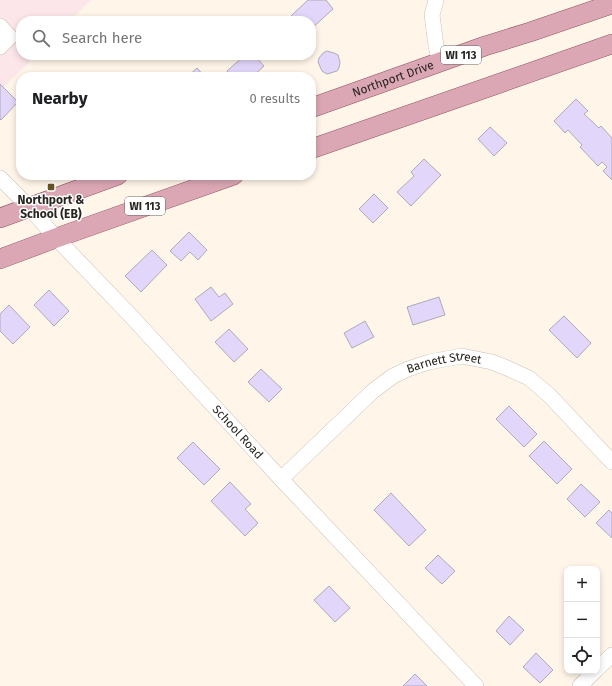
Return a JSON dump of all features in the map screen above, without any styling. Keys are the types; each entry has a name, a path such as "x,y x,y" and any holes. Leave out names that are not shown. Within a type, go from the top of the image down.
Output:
{"main road":[{"name":"Northport Drive","path":"316,106 612,4"},
{"path":"316,147 612,44"},
{"path":"0,218 104,180"},
{"name":"WI 113","path":"0,259 220,180"}],"street":[{"path":"428,0 440,63"},
{"path":"432,15 436,0"},
{"path":"0,26 10,37 0,47"},
{"name":"School Road","path":"0,178 29,207 56,238 130,315 281,479 476,686"},
{"name":"Barnett Street","path":"281,479 373,391 393,376 429,362 462,356 492,362 529,378 549,395 612,462"},
{"path":"600,666 612,655"},
{"path":"580,686 592,674"}],"shaded area":[{"path":"0,0 91,0 75,16 16,16 16,60 31,60 19,72 16,72 16,75 0,91"}],"building":[{"path":"308,0 326,0 333,9 316,24 316,16 291,16"},
{"path":"327,51 338,55 340,62 337,71 327,74 322,71 318,62 323,53"},
{"path":"239,60 259,60 264,66 257,72 227,71"},
{"path":"197,68 201,72 193,72"},
{"path":"0,84 16,100 16,104 1,120"},
{"path":"576,99 588,111 584,114 599,128 601,126 612,138 612,180 603,171 607,167 602,162 598,166 580,147 582,145 568,130 565,133 554,121"},
{"path":"490,127 507,143 494,156 478,139"},
{"path":"424,159 441,175 411,206 397,192 414,176 411,172"},
{"path":"374,194 388,208 373,223 359,209"},
{"path":"189,232 207,250 198,260 190,252 181,261 170,251"},
{"path":"152,250 167,265 141,292 125,276"},
{"path":"211,287 219,297 225,293 233,304 211,321 195,299"},
{"path":"49,290 69,311 54,326 34,305"},
{"path":"439,297 445,315 413,325 407,307"},
{"path":"9,305 30,327 13,344 0,331 0,314"},
{"path":"564,316 591,343 577,358 549,330"},
{"path":"365,321 374,337 352,348 344,333"},
{"path":"229,329 248,349 234,362 215,342"},
{"path":"261,369 282,389 269,402 248,382"},
{"path":"509,406 537,434 524,447 496,419"},
{"path":"544,441 572,469 557,484 529,456"},
{"path":"193,442 220,469 204,485 177,458"},
{"path":"230,482 251,504 245,509 258,523 245,536 211,501"},
{"path":"581,484 600,502 585,517 567,499"},
{"path":"391,493 426,530 409,546 374,510"},
{"path":"609,510 612,513 612,538 596,523"},
{"path":"438,555 455,571 442,584 425,568"},
{"path":"329,586 350,608 335,622 314,600"},
{"path":"509,616 524,630 510,645 496,631"},
{"path":"536,653 553,670 540,683 523,667"},
{"path":"415,674 427,686 403,686"}],"place":[{"name":"Northport & School (EB)","path":"51,187"}]}
